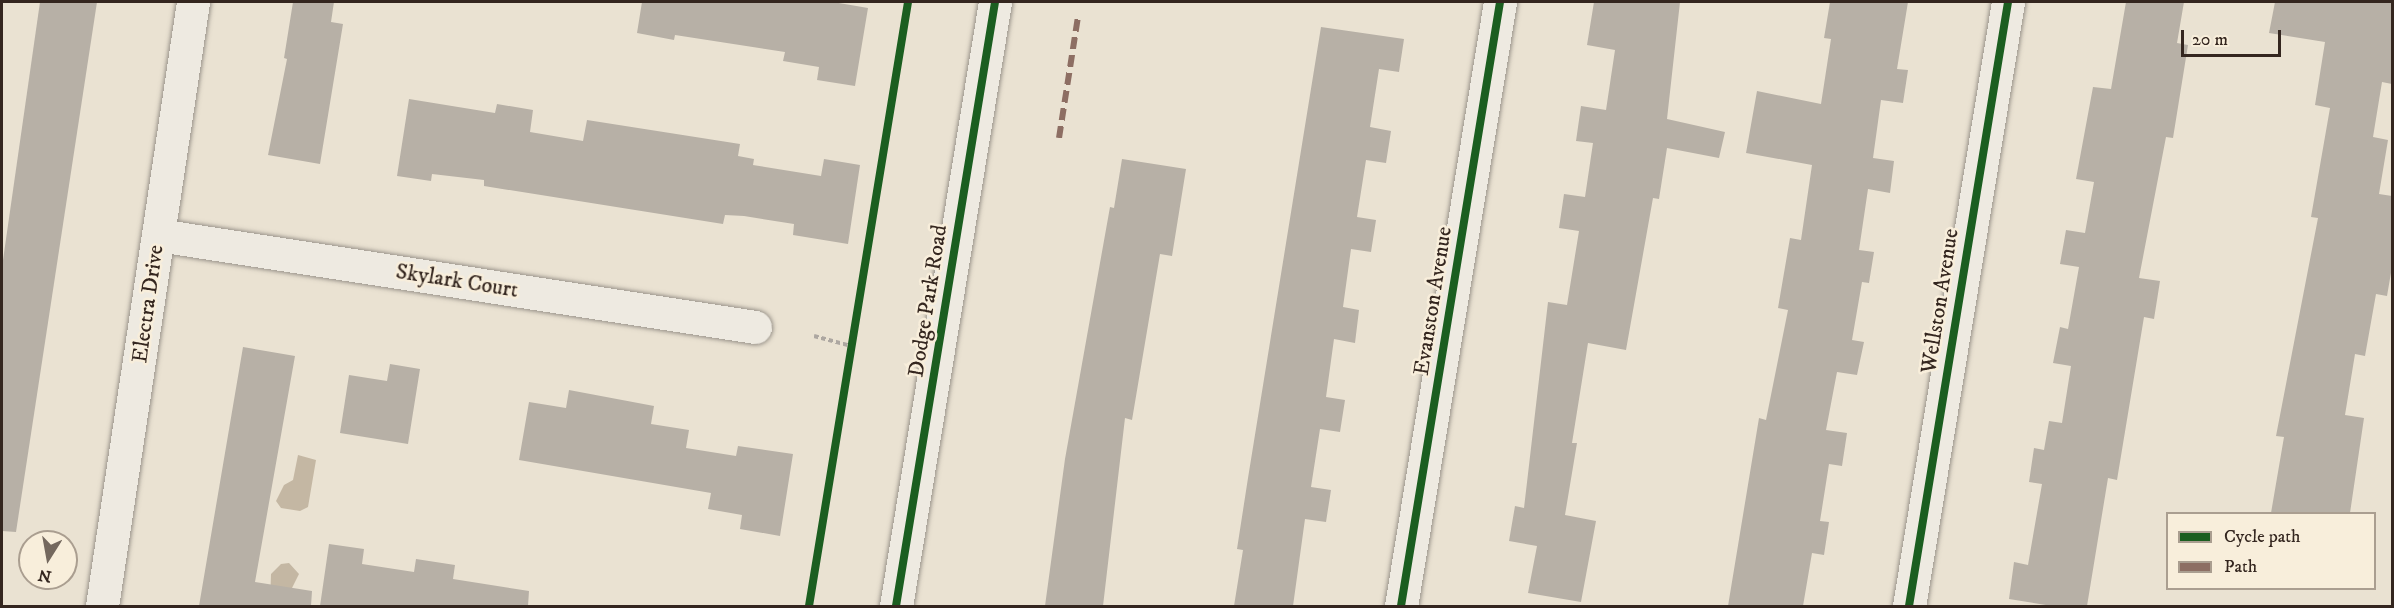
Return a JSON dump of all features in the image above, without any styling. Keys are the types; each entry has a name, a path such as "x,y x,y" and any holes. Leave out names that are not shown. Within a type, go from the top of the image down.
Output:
{"street":[{"name":"Electra Drive","path":"102,606 193,2"},
{"name":"Dodge Park Road","path":"896,606 995,2"},
{"name":"Evanston Avenue","path":"1401,606 1500,2"},
{"name":"Wellston Avenue","path":"1908,606 2008,2"},
{"name":"Skylark Court","path":"158,235 756,327"}],"path":[{"path":"814,336 852,346"}],"shaded area":[{"path":"298,455 316,460 308,507 300,511 281,508 276,501 284,485 293,480"},
{"path":"289,563 299,574 291,590 294,606 270,606 271,574 281,564"}],"building":[{"path":"40,2 97,2 16,532 2,531 2,267"},
{"path":"293,2 334,2 331,22 343,24 320,164 268,155 287,59 284,58"},
{"path":"642,2 833,2 868,8 855,86 817,80 819,67 783,61 785,52 675,35 674,40 637,33"},
{"path":"1594,2 1680,2 1667,119 1725,132 1719,158 1667,148 1659,199 1653,198 1626,350 1588,343 1572,443 1577,443 1565,515 1596,521 1581,602 1528,593 1537,546 1509,541 1515,506 1524,508 1548,302 1567,305 1579,231 1559,228 1564,194 1585,197 1593,143 1576,141 1581,106 1606,110 1615,50 1587,45"},
{"path":"1830,2 1908,2 1897,69 1908,70 1903,103 1881,100 1873,158 1894,161 1890,193 1868,189 1859,250 1874,252 1869,283 1862,282 1852,340 1864,342 1857,375 1837,372 1826,430 1847,433 1842,466 1829,464 1820,521 1829,522 1824,555 1812,553 1803,606 1728,606 1759,418 1766,420 1788,310 1778,308 1790,238 1801,240 1812,165 1746,153 1757,91 1821,104 1831,39 1824,38"},
{"path":"2126,2 2184,2 2177,43 2188,45 2173,138 2166,137 2139,278 2160,281 2154,319 2144,317 2117,480 2108,478 2087,606 2052,606 2009,599 2014,562 2028,565 2042,484 2029,482 2034,448 2044,450 2049,421 2062,423 2071,366 2053,363 2060,327 2068,329 2079,267 2060,264 2066,230 2085,233 2094,182 2076,179 2093,87 2111,89"},
{"path":"2275,2 2392,2 2392,84 2382,82 2373,137 2388,140 2379,194 2392,196 2392,267 2387,296 2376,294 2365,356 2355,354 2345,415 2364,418 2350,512 2271,512 2284,437 2276,436 2318,218 2311,217 2330,108 2315,105 2325,42 2269,33"},
{"path":"1321,27 1404,39 1399,72 1379,69 1370,127 1391,131 1386,163 1366,160 1357,217 1376,220 1371,252 1351,249 1343,307 1359,310 1355,343 1334,339 1326,397 1345,400 1340,432 1320,429 1311,487 1331,490 1326,522 1305,519 1293,606 1234,606 1243,550 1237,549"},
{"path":"409,99 495,113 497,104 533,110 530,132 583,141 587,120 740,144 738,156 754,159 753,165 821,176 824,159 860,165 848,244 793,235 794,224 744,216 725,215 723,224 484,186 484,180 432,174 431,181 397,176"},
{"path":"1122,159 1186,169 1172,256 1160,254 1132,420 1125,418 1103,606 1045,606 1065,459 1110,207 1114,208"},
{"path":"243,347 295,356 255,582 312,591 311,606 199,606"},
{"path":"390,364 420,369 408,444 340,433 349,375 387,381"},
{"path":"569,390 654,406 651,424 689,430 686,448 736,456 738,446 793,454 780,536 740,529 742,515 708,509 711,493 519,460 529,402 566,408"},
{"path":"329,544 364,549 362,564 414,572 416,559 455,565 453,579 529,591 528,606 320,606"}],"marked path":[{"path":"1059,138 1078,16"}],"cycle path":[{"path":"809,606 908,2"},
{"path":"896,606 995,2"},
{"path":"1401,606 1500,2"},
{"path":"1909,606 2008,2"}]}
